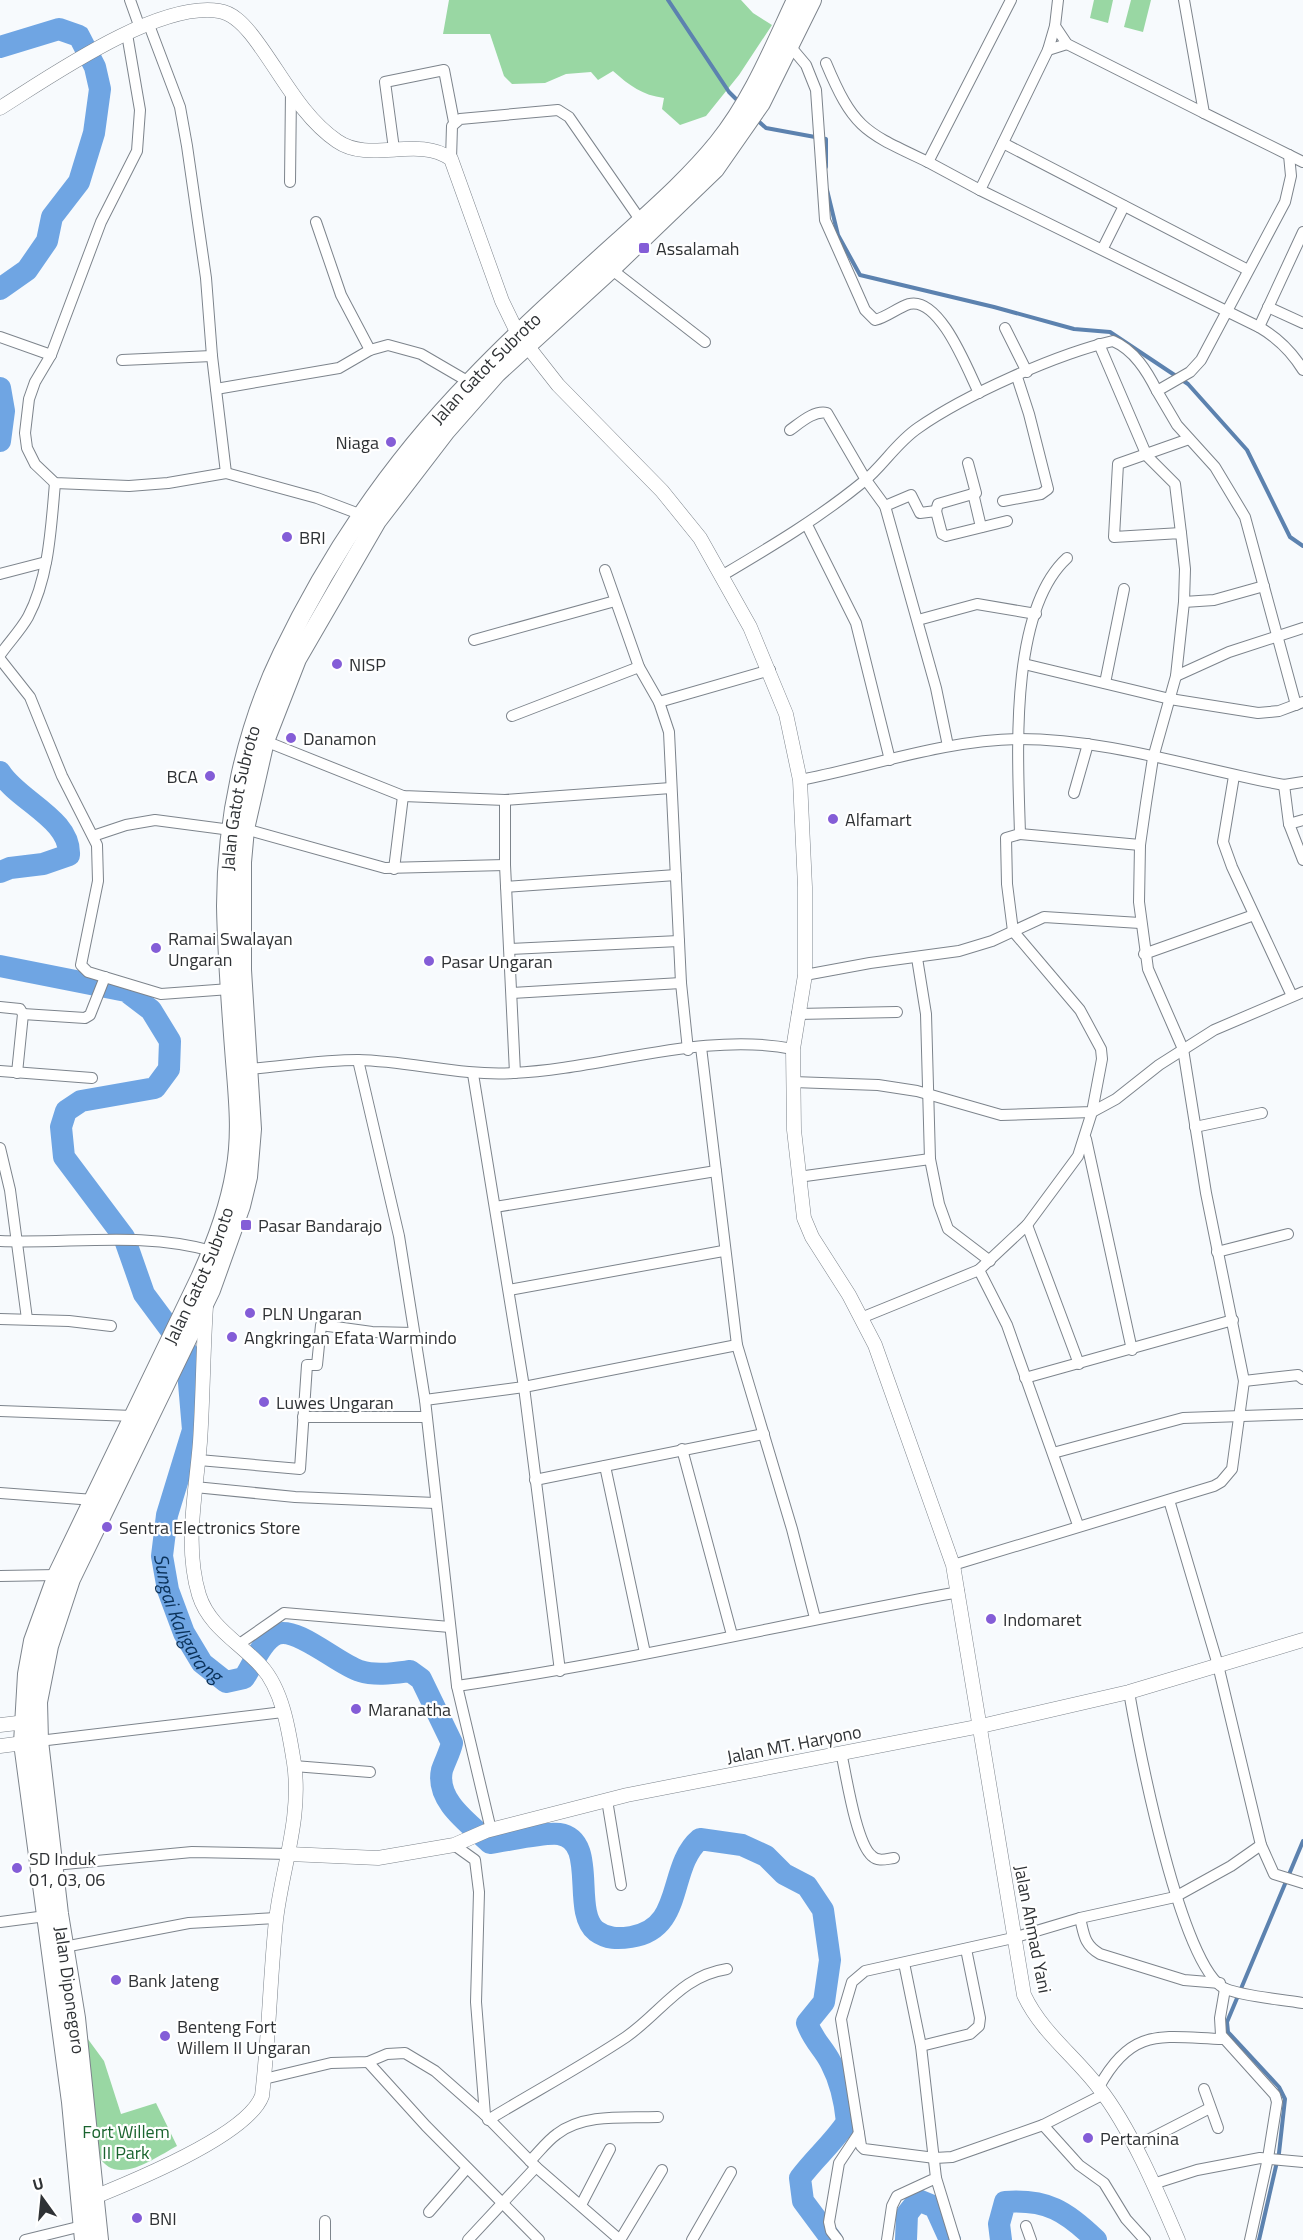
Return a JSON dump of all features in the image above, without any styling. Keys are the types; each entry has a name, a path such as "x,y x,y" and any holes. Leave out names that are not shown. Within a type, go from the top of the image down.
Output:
{"highway":[{"name":"Jalan Gatot Subroto","path":"755,100 796,0"},
{"name":"Jalan Gatot Subroto","path":"30,1721 38,1702 49,1646 71,1579 163,1371 184,1313 212,1251 229,1197 238,1148 240,1112 226,905 238,830 244,763 277,665 309,603 362,514 408,453 470,382 611,269 715,169 790,46 812,0"},
{"name":"Jalan Gatot Subroto","path":"31,1742 33,1641 57,1575 133,1416 184,1342 206,1301 228,1246 248,1177 252,1129 240,925 238,830 265,741 297,659 376,521 475,396 522,340 745,117"},
{"name":"Jalan Diponegoro","path":"31,1742 54,1865 76,2018 91,2232"},
{"name":"Jalan Diponegoro","path":"31,1742 46,1916 88,2200"}],"street":[{"path":"130,0 139,29 180,107 206,278 212,356 226,473"},
{"path":"928,162 1011,0"},
{"path":"980,190 1048,50 1055,26 1058,0"},
{"path":"1185,0 1204,112"},
{"path":"0,108 75,61 139,29 198,11 220,11 231,15 252,35 311,117 343,145 356,149 434,150 452,159 454,122 444,70 385,82 394,149"},
{"path":"1055,26 1067,44 1303,162"},
{"path":"139,29 140,110 137,151 101,222 51,355 35,382 29,399 25,433 30,456 55,483 129,486 168,483 226,473 287,489 362,514"},
{"path":"1048,50 1067,44"},
{"path":"790,46 812,76 818,104 818,145 825,220 865,310 875,320 909,304 919,304 929,308 942,320 979,393"},
{"path":"826,63 844,104 861,126 888,143 980,190 1103,248 1259,327 1276,338 1293,354 1303,370"},
{"path":"290,182 291,90"},
{"path":"454,122 501,114 564,112 641,221"},
{"path":"1003,143 1248,270"},
{"path":"1157,391 1190,372 1201,360 1285,202 1291,176 1289,155"},
{"name":"Jalan Ahmad Yani","path":"452,159 502,301 522,340 558,385 675,506 700,538 723,575 770,669 786,714 800,780 805,887 805,975 793,1049 793,1082 798,1177 807,1227 861,1318 888,1377 953,1565 1024,1995 1048,2032 1101,2091 1134,2146 1178,2240"},
{"path":"1103,248 1124,206"},
{"path":"316,222 341,295 370,350"},
{"path":"1259,327 1303,232"},
{"path":"611,269 705,342"},
{"path":"1268,307 1303,323"},
{"path":"1005,328 1028,372"},
{"path":"0,337 51,355"},
{"path":"723,575 807,525 866,480 911,433 979,393 1080,351 1113,340 1123,345 1138,360 1169,414 1215,467 1245,517 1300,704 1268,714 1170,699 1024,664"},
{"path":"216,388 339,369 370,350 388,345 407,349 470,382"},
{"path":"953,1565 1078,1525 1214,1486 1227,1476 1234,1458 1240,1416 1244,1381 1217,1252 1183,1048 1157,994 1144,954 1140,923 1140,845 1153,758 1176,676 1184,602 1185,568 1175,484 1147,456 1096,345"},
{"path":"122,360 212,356"},
{"path":"1003,501 1041,494 1048,489 1017,377"},
{"path":"790,430 809,417 826,412 866,480 885,506 918,620 948,746"},
{"path":"1181,533 1114,537 1117,466 1119,463 1147,456 1189,439"},
{"path":"968,462 976,492 938,504 936,511 943,536 1007,521"},
{"path":"55,483 46,562 28,616 0,657 30,698 62,776 93,836 99,855 98,882 80,962 88,972 161,994 230,989"},
{"path":"973,493 981,527"},
{"path":"885,506 910,495 920,513 936,511"},
{"path":"807,525 856,623 890,760"},
{"path":"1020,834 1018,739 1019,698 1024,664 1036,614 1050,580 1067,558"},
{"path":"0,574 46,562"},
{"path":"605,570 639,667 658,702 669,732 681,983 688,1050"},
{"path":"1184,602 1214,600 1264,586"},
{"path":"1105,683 1124,589"},
{"path":"474,640 615,601"},
{"path":"918,620 976,604 1036,614"},
{"path":"1176,676 1229,652 1279,638 1303,628"},
{"path":"512,717 639,667"},
{"path":"658,702 770,669"},
{"path":"800,780 948,746 1018,739 1088,744 1284,785 1303,782"},
{"path":"265,741 403,795 505,800 671,788"},
{"path":"1074,793 1088,744"},
{"path":"1234,776 1223,842 1292,996"},
{"path":"1284,785 1289,824 1303,860"},
{"path":"394,869 403,795"},
{"path":"505,800 505,865 515,1073"},
{"path":"93,836 126,825 155,820 238,830 394,869 505,865"},
{"path":"1289,824 1303,820"},
{"path":"861,1318 979,1270 1028,1225 1071,1168 1086,1139 1102,1059 1101,1049 1080,1010 1013,931 1007,884 1006,838 1020,834 1140,845"},
{"path":"506,887 676,876"},
{"path":"1144,954 1254,915"},
{"path":"805,975 977,947 1044,917 1140,923"},
{"path":"510,949 679,941"},
{"path":"917,958 926,1014 930,1159 939,1204 948,1229 990,1261"},
{"path":"23,1014 86,1018 90,1015 105,977"},
{"path":"512,993 681,983"},
{"path":"793,1082 878,1085 930,1094 1001,1114 1092,1112 1116,1099 1183,1048 1214,1030 1303,992"},
{"path":"0,1006 20,1009 23,1014 17,1073"},
{"path":"798,1014 897,1012"},
{"path":"249,1069 358,1060 473,1074 515,1073 701,1047 752,1044 793,1049"},
{"path":"701,1047 723,1251 737,1345 792,1529 815,1618"},
{"path":"358,1060 399,1236 425,1400 457,1686 489,1830"},
{"path":"0,1071 93,1078"},
{"path":"473,1074 524,1387 560,1671"},
{"path":"1195,1127 1262,1113"},
{"path":"1086,1139 1132,1350"},
{"path":"0,1148 10,1190 27,1319"},
{"path":"798,1177 930,1159"},
{"path":"495,1207 716,1171"},
{"path":"1028,1225 1079,1364"},
{"path":"1217,1252 1288,1234"},
{"path":"0,1241 130,1239 174,1242 212,1251"},
{"path":"509,1290 723,1251"},
{"path":"979,1270 1007,1325 1078,1525"},
{"path":"88,2200 157,2172 234,2125 259,2102 264,2079 276,1918 289,1854 295,1797 294,1766 283,1712 262,1667 219,1629 199,1595 191,1533 199,1460 206,1301"},
{"path":"0,1319 111,1326"},
{"path":"1025,1378 1233,1320"},
{"path":"199,1460 300,1469 307,1365 317,1365 321,1325 372,1332 413,1333"},
{"path":"425,1400 524,1387 737,1345"},
{"path":"1244,1381 1298,1375 1303,1379"},
{"path":"0,1411 133,1416"},
{"path":"1053,1453 1183,1418 1303,1414"},
{"path":"303,1417 426,1417"},
{"path":"535,1480 764,1434"},
{"path":"682,1449 732,1635"},
{"path":"605,1466 645,1653"},
{"path":"195,1487 295,1497 435,1503"},
{"path":"0,1492 93,1500"},
{"path":"1169,1500 1218,1665 1261,1845 1270,1870 1282,1879 1298,1883"},
{"path":"0,1576 57,1575"},
{"path":"457,1686 560,1671 815,1618 959,1592"},
{"path":"242,1648 284,1613 450,1627"},
{"name":"Jalan MT. Haryono","path":"289,1854 378,1857 454,1845 470,1836 489,1830 608,1800 981,1726 1129,1692 1303,1640"},
{"path":"1129,1692 1175,1897 1204,1965 1226,1987"},
{"path":"0,1746 283,1712"},
{"path":"0,1725 30,1721"},
{"path":"842,1752 863,1842 872,1857 880,1860 894,1858"},
{"path":"294,1766 370,1772"},
{"path":"608,1800 621,1885"},
{"path":"454,1845 475,1860 478,1892 476,2002 486,2117"},
{"path":"1223,2039 1152,2037 1136,2044 1118,2057 1101,2091 1043,2125 968,2152 935,2158 864,2149 861,2146 841,2026 842,2008 856,1977 865,1971 1013,1938 1080,1918 1175,1897 1231,1866 1261,1845"},
{"path":"54,1865 192,1852 289,1854"},
{"path":"0,1922 46,1916"},
{"path":"64,1947 189,1923 276,1918"},
{"path":"1080,1918 1089,1947 1100,1954 1184,1980 1303,2003"},
{"path":"921,2046 970,2034 979,2026 980,2018 966,1949"},
{"path":"903,1963 921,2046 936,2178 955,2240"},
{"path":"486,2117 629,2035 688,1982 702,1974 727,1969"},
{"path":"1226,1987 1220,2025 1223,2039 1275,2095 1274,2159 1250,2240"},
{"path":"264,2079 331,2063 368,2062 392,2053 405,2054 435,2071 533,2164 620,2240 662,2170"},
{"path":"368,2062 537,2239"},
{"path":"1204,2090 1218,2128"},
{"path":"1134,2146 1210,2108"},
{"path":"468,2240 502,2202 556,2134 587,2121 658,2117"},
{"path":"1043,2125 1079,2165 1104,2183 1126,2218 1145,2240"},
{"path":"838,2240 831,2231 829,2222 839,2163 859,2133"},
{"path":"581,2205 610,2149"},
{"path":"1153,2184 1197,2170 1274,2159 1303,2162"},
{"path":"429,2212 467,2168"},
{"path":"692,2240 730,2172"},
{"path":"887,2240 892,2206 897,2196 936,2178"},
{"path":"325,2221 325,2240"},
{"path":"1026,2226 1031,2240"},
{"path":"25,2240 91,2232"}],"green space":[{"path":"449,0 741,0 753,13 772,25 739,75 706,116 680,125 662,109 664,98 649,95 637,89 613,71 598,80 591,72 566,74 545,83 512,84 504,76 490,34 443,34"},
{"path":"1094,0 1113,0 1108,23 1090,18"},
{"path":"1131,0 1151,0 1143,32 1124,27"},
{"name":"Fort Willem II Park","path":"82,2031 104,2061 121,2114 156,2103 177,2146 147,2163 125,2170 106,2165 98,2155"}],"waterway":[{"path":"668,0 729,92 740,103"},
{"name":"Sungai Kaligarang","path":"0,47 59,29 79,36 95,67 100,89 94,133 79,182 52,217 47,241 27,270 0,289"},
{"path":"756,119 766,128 826,139 826,167"},
{"path":"827,190 838,235 860,275 1074,329 1110,332 1188,384 1247,450 1290,537 1303,546"},
{"name":"Sungai Kaligarang","path":"0,388 4,411 0,441"},
{"name":"Sungai Kaligarang","path":"0,772 62,831 69,855 43,864 10,868 0,872"},
{"name":"Sungai Kaligarang","path":"0,966 126,991 151,1010 170,1041 169,1069 155,1088 81,1101 66,1111 61,1127 64,1157 124,1237 144,1294 190,1356 189,1383 193,1430 167,1515 162,1556 168,1590 184,1633 202,1663 226,1682 244,1678 266,1642 277,1634 285,1633 307,1641 341,1662 366,1673 410,1671 421,1679 452,1743 442,1770 441,1781 449,1802 464,1820 490,1843 552,1834 571,1839 578,1849 582,1862 585,1908 589,1921 596,1931 604,1936 631,1937 648,1932 660,1922 668,1910 683,1865 690,1851 700,1839 742,1845 766,1856 784,1874 807,1886 823,1910 830,1960 824,2002 807,2023 828,2057 837,2077 844,2099 847,2122 800,2178 803,2201 832,2240"},
{"path":"1259,2240 1279,2153 1285,2099 1279,2087 1228,2032 1227,2022 1303,1841"},
{"name":"Sungai Kaligarang","path":"906,2240 907,2214 918,2200 935,2207 950,2240"},
{"name":"Sungai Kaligarang","path":"1001,2240 999,2224 1005,2202 1033,2203 1055,2209 1075,2221 1096,2240"}],"place":[{"name":"Assalamah","path":"644,248"},
{"name":"Niaga","path":"391,442"},
{"name":"BRI","path":"287,537"},
{"name":"NISP","path":"337,664"},
{"name":"Danamon","path":"291,738"},
{"name":"BCA","path":"210,776"},
{"name":"Alfamart","path":"833,819"},
{"name":"Ramai Swalayan Ungaran","path":"156,948"},
{"name":"Pasar Ungaran","path":"429,961"},
{"name":"Pasar Bandarajo","path":"246,1225"},
{"name":"PLN Ungaran","path":"250,1313"},
{"name":"Angkringan Efata Warmindo","path":"232,1337"},
{"name":"Luwes Ungaran","path":"264,1402"},
{"name":"Sentra Electronics Store","path":"107,1527"},
{"name":"Indomaret","path":"991,1619"},
{"name":"Maranatha","path":"356,1709"},
{"name":"SD Induk 01, 03, 06","path":"17,1868"},
{"name":"Bank Jateng","path":"116,1980"},
{"name":"Benteng Fort Willem II Ungaran","path":"165,2036"},
{"name":"Pertamina","path":"1088,2138"},
{"name":"BNI","path":"137,2218"}]}
